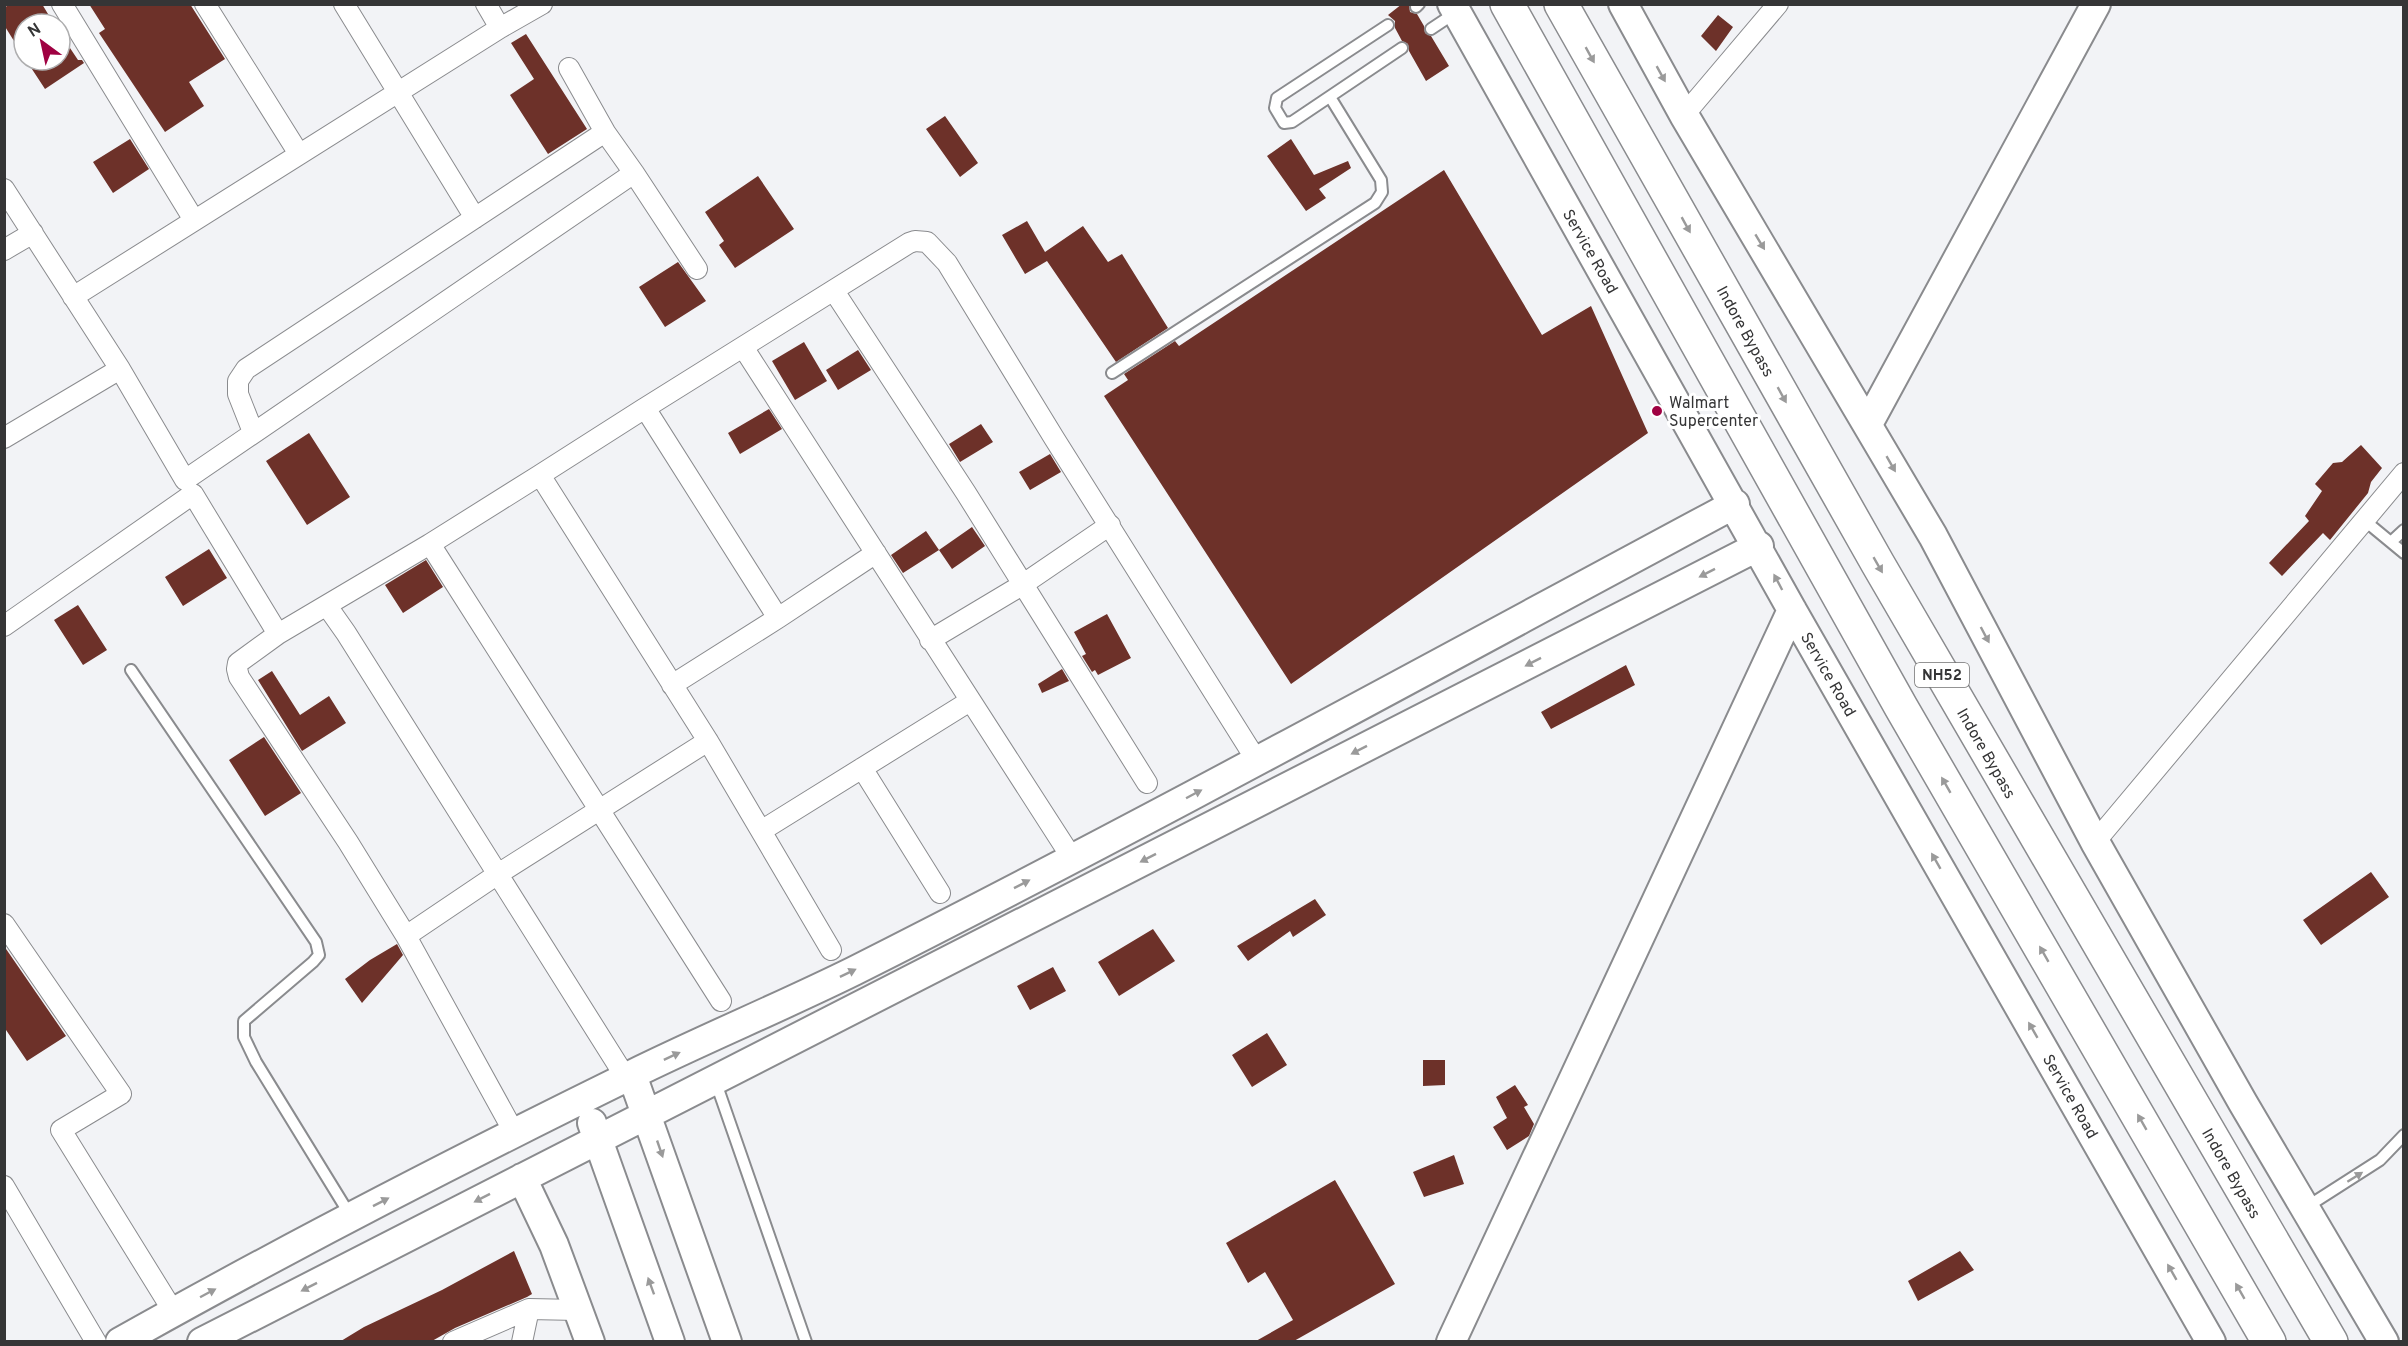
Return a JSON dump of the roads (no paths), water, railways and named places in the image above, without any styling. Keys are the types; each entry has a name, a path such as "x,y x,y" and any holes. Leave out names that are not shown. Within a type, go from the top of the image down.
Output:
{"highway":[{"name":"NH52","path":"1507,4 1901,707 2269,1341"},
{"name":"Indore Bypass","path":"1561,4 1895,595 2331,1341"}],"street":[{"path":"62,4 194,220"},
{"path":"205,4 299,154"},
{"path":"344,4 475,218"},
{"path":"486,4 500,28"},
{"path":"72,297 398,91 542,4"},
{"path":"1623,4 1684,115 1933,536 2095,842 2243,1103 2384,1341"},
{"path":"1684,115 1778,4"},
{"path":"1868,424 2096,4"},
{"name":"Service Road","path":"1454,8 1759,546 1792,610 2211,1341"},
{"path":"569,68 605,132 697,269"},
{"path":"253,432 238,394 238,381 246,369 605,132"},
{"path":"4,626 189,487 253,432 634,173"},
{"path":"4,189 120,369 278,634"},
{"path":"4,250 33,233"},
{"path":"515,1134 406,936 348,842 239,677 238,663 278,634 430,544 909,243 927,242 947,263 1054,438 1257,760"},
{"path":"834,291 966,493 1147,783"},
{"path":"744,347 1072,858"},
{"path":"4,438 120,369"},
{"path":"645,408 778,618"},
{"path":"2095,842 2403,473"},
{"path":"540,475 708,741 831,950"},
{"path":"120,1341 352,1217 629,1076 850,973 1072,858 1735,504"},
{"path":"930,640 1022,585 1110,525"},
{"path":"430,544 721,1001"},
{"path":"202,1341 1759,546"},
{"path":"672,684 876,553"},
{"path":"327,606 629,1076 647,1114 727,1341"},
{"path":"1451,1341 1792,610"},
{"path":"761,831 970,701"},
{"path":"406,936 498,874 708,741"},
{"path":"862,768 940,892"},
{"path":"4,924 121,1094 61,1130 173,1311"},
{"path":"582,1100 670,1341"},
{"path":"522,1178 554,1245 590,1341"},
{"path":"4,1186 96,1341"},
{"path":"453,1341 529,1310 578,1310"},
{"path":"522,1341 529,1310"}],"lane":[{"path":"1431,29 1454,8"},
{"path":"1388,26 1277,98 1275,108 1284,123 1287,124 1330,97 1402,48"},
{"path":"1112,373 1375,203 1382,192 1381,180 1330,97"},
{"path":"2364,520 2403,553"},
{"path":"2391,542 2403,530"},
{"path":"131,670 316,942 319,955 244,1021 244,1037 256,1062 352,1217"},
{"path":"715,1080 806,1341"},
{"path":"2305,1208 2380,1160 2403,1135"}],"place":[{"name":"Walmart Supercenter","path":"1657,411"}]}
